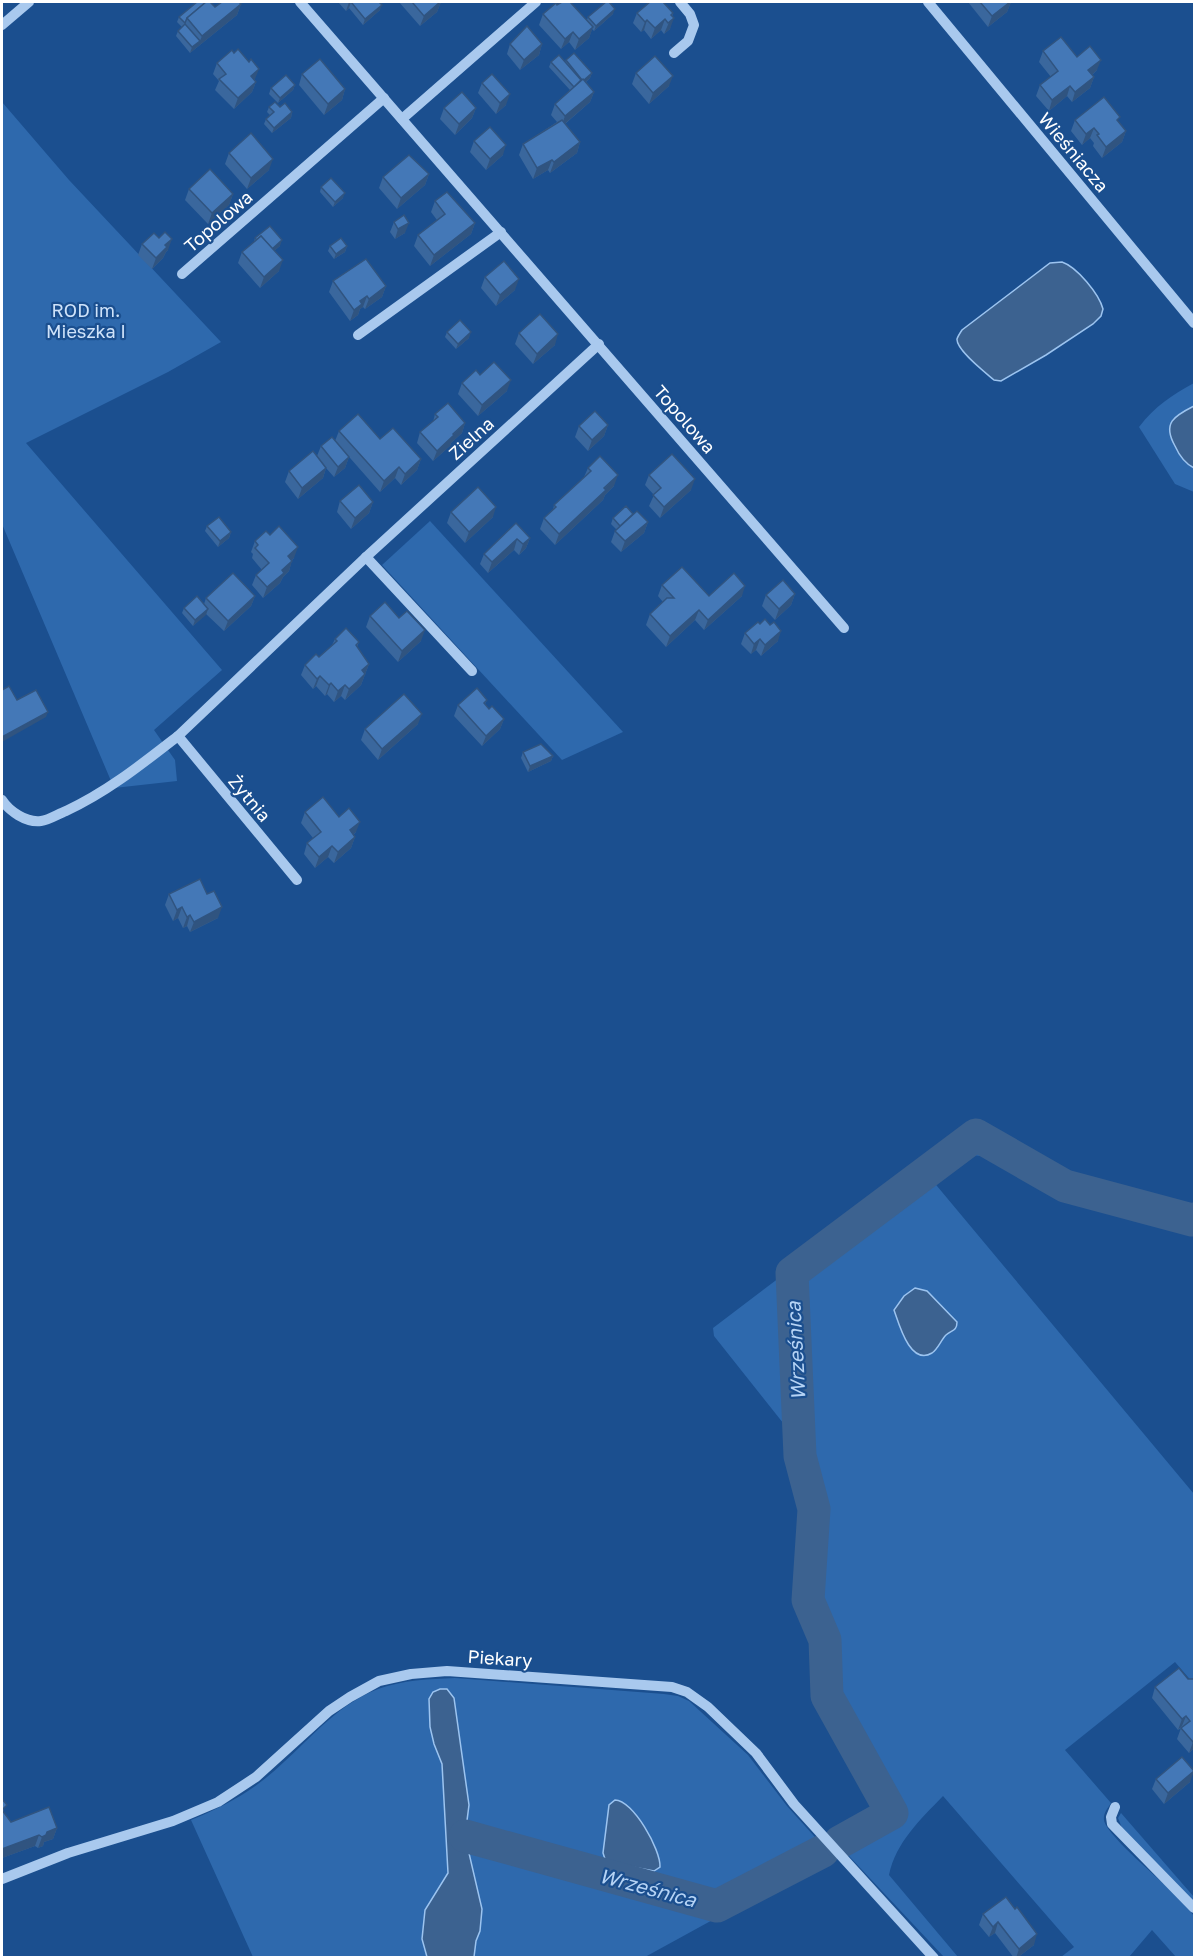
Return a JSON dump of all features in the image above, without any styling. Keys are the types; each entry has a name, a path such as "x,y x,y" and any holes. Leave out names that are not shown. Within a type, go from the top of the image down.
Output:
{"street":[{"path":"2,25 29,2"},
{"name":"Topolowa","path":"300,2 844,628"},
{"path":"402,119 536,2"},
{"path":"674,53 688,41 694,25 690,14 680,2"},
{"name":"Wieśniacza","path":"928,2 1194,323"},
{"name":"Topolowa","path":"182,274 384,98"},
{"path":"358,335 501,232"},
{"name":"Zielna","path":"2,800 18,815 30,820 45,820 108,789 178,736 366,557 599,344"},
{"path":"366,557 472,671"},
{"name":"Żytnia","path":"178,736 297,880"},
{"name":"Piekary","path":"2,1879 68,1854 173,1821 218,1802 256,1777 329,1711 379,1681 411,1674 447,1671 672,1687 687,1692 708,1707 756,1753 794,1804 934,1958"},
{"path":"1115,1807 1111,1817 1112,1824 1194,1908"}],"green space":[{"name":"ROD im. Mieszka I","path":"2,102 69,180 221,342 168,372 26,443 222,670 154,730 175,760 177,781 114,788 2,524"},
{"path":"1194,383 1194,492 1175,484 1139,427 1164,402"},
{"path":"430,521 623,732 562,760 382,565"},
{"path":"973,1131 1068,1181 1194,1215 1194,1228 1184,1228 1073,1200 981,1156 962,1157 932,1180 1194,1494 1194,1684 1175,1662 1065,1750 1111,1803 1104,1817 1107,1827 1176,1895 1194,1916 1194,1957 1176,1957 1152,1930 1129,1957 1061,1957 1074,1947 943,1796 903,1842 892,1863 889,1875 958,1957 944,1957 834,1840 885,1811 861,1762 823,1696 821,1639 804,1602 809,1532 815,1539 818,1508 804,1455 804,1431 795,1438 714,1336 713,1328"},
{"path":"455,1678 664,1694 678,1696 689,1701 748,1755 787,1806 831,1855 645,1957 253,1957 191,1820 231,1801 258,1784 333,1717 362,1696 397,1684"},
{"path":"1121,1813 1194,1897 1194,1902 1122,1828 1118,1818"}],"shaded area":[{"path":"1062,262 1081,275 1092,289 1103,309 1101,316 1093,324 1046,355 1001,381 994,380 961,349 957,339 959,334 1050,263"},
{"path":"1194,406 1194,468 1179,453 1171,438 1170,426 1176,417"},
{"path":"915,1288 927,1291 957,1322 955,1329 946,1335 932,1353 924,1355 917,1354 907,1342 894,1310 904,1296"},
{"path":"447,1689 454,1698 469,1805 465,1836 482,1909 474,1957 427,1957 422,1939 425,1910 448,1873 442,1764 430,1727 429,1699 433,1692"},
{"path":"615,1800 630,1808 645,1827 659,1859 660,1867 654,1871 611,1863 605,1859 603,1853 609,1805"}],"building":[{"path":"197,2 206,2 187,18 185,23 179,17"},
{"path":"206,2 210,2 215,7 222,2 241,4 202,36 187,18"},
{"path":"351,2 379,2 382,5 365,19"},
{"path":"412,2 440,2 424,16"},
{"path":"570,2 593,27 579,39 573,32 565,39 543,14 556,3 557,5"},
{"path":"609,2 615,9 596,26 588,17"},
{"path":"650,2 663,2 673,13 671,15 674,18 668,23 665,19 655,28 647,20 645,22 637,13"},
{"path":"980,2 1010,2 992,16"},
{"path":"185,24 200,41 192,47 178,31"},
{"path":"527,26 542,44 524,60 510,44"},
{"path":"1061,37 1077,57 1090,46 1101,60 1088,70 1094,77 1075,92 1070,86 1052,100 1040,85 1058,71 1043,51"},
{"path":"238,49 249,62 251,59 259,69 251,76 256,82 238,98 219,79 226,74 217,63 232,50 234,53"},
{"path":"574,53 592,73 584,80 566,60"},
{"path":"559,55 581,80 574,87 551,62"},
{"path":"655,56 673,76 653,93 636,73"},
{"path":"320,59 345,89 328,104 302,74"},
{"path":"492,74 510,94 500,103 482,83"},
{"path":"286,75 295,85 280,98 271,88"},
{"path":"583,79 594,92 565,116 555,104"},
{"path":"462,92 476,108 459,124 444,108"},
{"path":"1104,97 1120,117 1117,120 1126,131 1106,147 1094,128 1086,134 1075,120"},
{"path":"275,102 280,107 285,103 292,112 274,128 266,119 274,112 269,107"},
{"path":"562,120 580,142 554,162 552,160 537,168 523,144"},
{"path":"490,127 506,145 490,159 474,141"},
{"path":"251,133 273,159 251,178 229,153"},
{"path":"409,155 429,174 401,198 383,177"},
{"path":"210,169 233,194 212,213 189,189"},
{"path":"331,178 345,193 335,202 321,187"},
{"path":"447,192 475,223 434,255 418,235 445,214 435,201"},
{"path":"404,215 409,223 398,229 394,222"},
{"path":"270,226 282,240 272,249 261,236 257,240 255,238"},
{"path":"165,232 172,239 156,258 142,244 154,233 159,238"},
{"path":"261,236 283,260 264,277 242,252"},
{"path":"341,238 347,246 336,254 330,246"},
{"path":"366,259 386,286 369,299 367,296 360,301 362,304 354,310 333,281"},
{"path":"504,261 519,279 500,295 485,277"},
{"path":"540,314 558,334 537,354 519,333"},
{"path":"460,320 471,332 458,344 447,332"},
{"path":"494,362 511,380 482,405 462,383 476,370 480,375"},
{"path":"448,403 465,423 437,451 420,432 438,417 435,414"},
{"path":"595,411 608,425 592,440 579,426"},
{"path":"358,414 380,439 393,428 421,459 405,474 399,467 384,481 339,431"},
{"path":"332,437 349,457 338,467 321,446"},
{"path":"313,451 326,468 302,488 289,471"},
{"path":"672,454 695,479 664,507 653,495 661,488 649,475"},
{"path":"600,456 618,475 604,488 606,490 559,534 544,518 556,507 554,505 591,471 588,468"},
{"path":"359,485 373,502 355,518 340,501"},
{"path":"478,487 496,507 469,532 451,512"},
{"path":"626,506 633,514 620,526 613,518"},
{"path":"637,511 648,522 625,541 615,531"},
{"path":"219,517 231,532 220,541 207,526"},
{"path":"516,523 530,538 523,544 517,539 492,562 484,554"},
{"path":"279,526 298,547 288,556 292,561 282,570 284,573 267,587 256,575 269,563 255,548 258,545 255,541 266,531 270,535"},
{"path":"682,567 709,596 734,573 745,586 708,620 699,610 670,636 650,614 667,598 674,598 662,585"},
{"path":"233,573 255,596 228,621 206,598"},
{"path":"783,580 795,594 779,609 766,595"},
{"path":"197,596 208,609 195,620 184,608"},
{"path":"385,602 399,618 407,611 425,630 402,651 370,616"},
{"path":"765,619 770,625 774,622 781,631 765,645 760,639 754,644 745,633"},
{"path":"346,628 359,642 356,645 369,664 362,670 365,674 349,689 345,685 338,691 320,676 317,679 305,665 316,654 319,657 337,641 335,639"},
{"path":"9,686 17,700 36,690 48,712 2,737 2,690"},
{"path":"477,688 487,700 484,703 489,709 492,706 504,719 486,736 458,705"},
{"path":"404,694 422,714 382,749 365,729"},
{"path":"541,744 553,756 530,766 523,752"},
{"path":"323,797 339,817 349,808 360,822 350,830 355,837 338,852 332,846 319,857 307,843 321,832 305,812"},
{"path":"200,879 207,894 214,891 222,907 194,922 190,915 187,917 182,907 177,910 169,894"},
{"path":"1179,1668 1188,1679 1194,1679 1193,1742 1181,1728 1190,1721 1186,1716 1182,1719 1155,1687"},
{"path":"1182,1757 1194,1771 1168,1793 1156,1779"},
{"path":"2,1799 7,1805 2,1810"},
{"path":"49,1807 57,1828 42,1837 39,1835 2,1849 2,1810 11,1822"},
{"path":"1006,1897 1015,1909 1017,1907 1037,1934 1019,1949 998,1922 993,1927 983,1914"}],"waterway":[{"name":"Wrześnica","path":"840,1842 892,1813 827,1696 825,1640 808,1600 814,1509 800,1456 792,1273 976,1135 1065,1186 1194,1219"},
{"name":"Wrześnica","path":"465,1836 717,1906 823,1851"}]}
